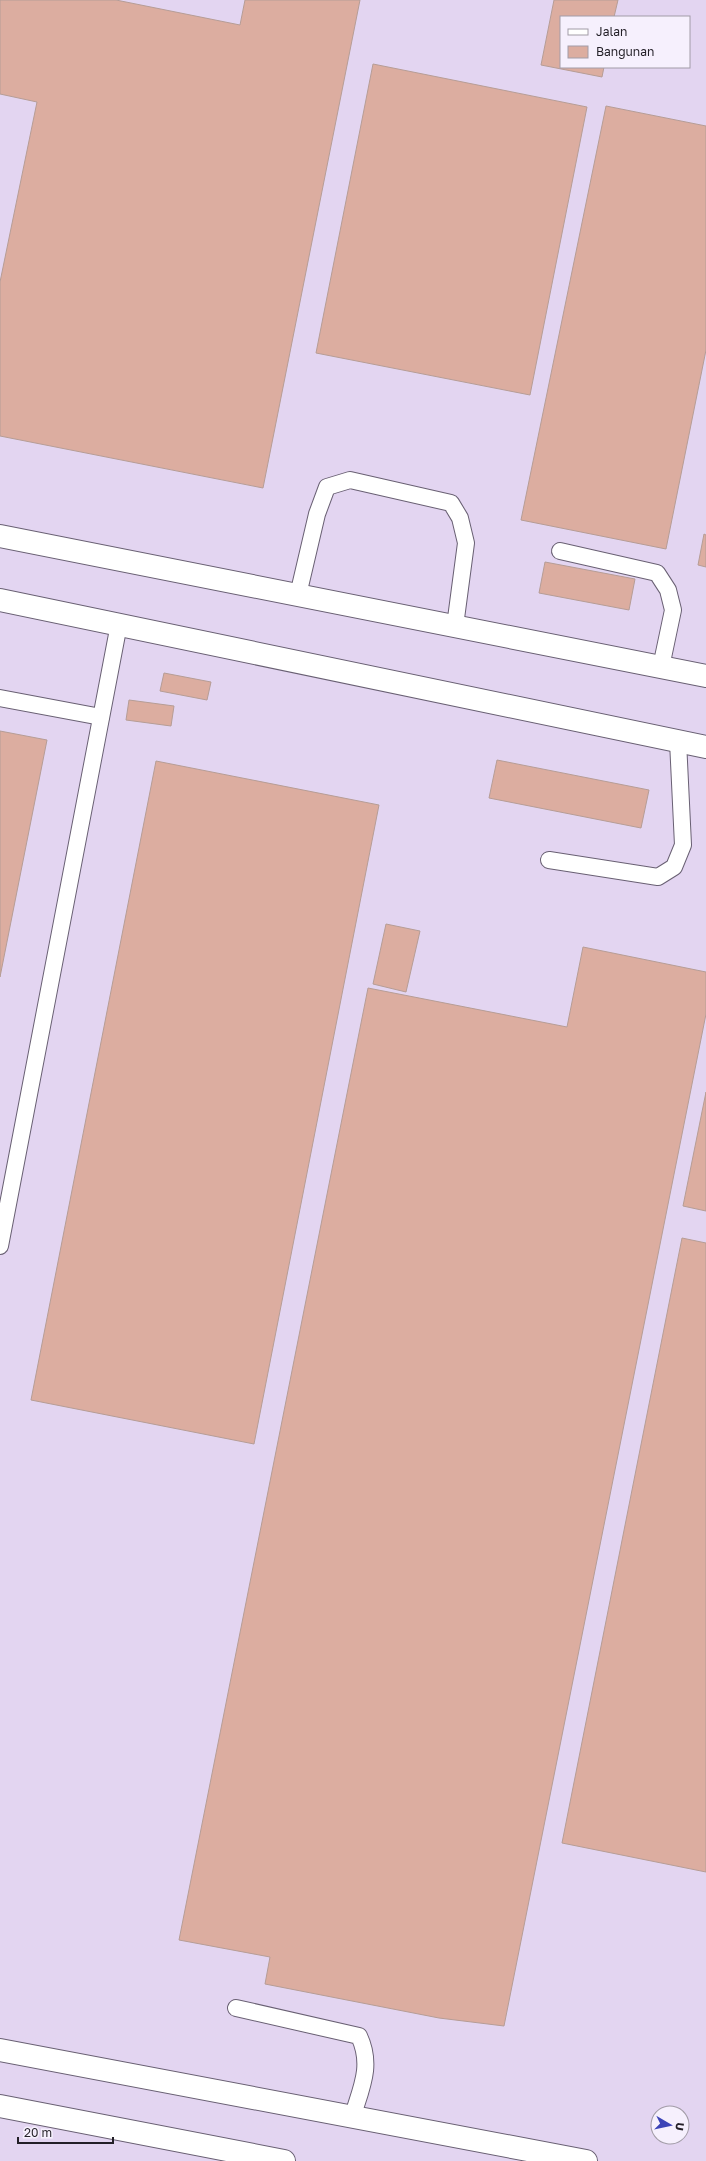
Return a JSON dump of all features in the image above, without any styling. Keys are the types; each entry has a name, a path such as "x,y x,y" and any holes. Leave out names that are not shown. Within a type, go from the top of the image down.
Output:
{"street":[{"path":"0,536 706,676"},
{"path":"0,600 706,747"},
{"path":"0,2050 352,2118 586,2161"},
{"path":"0,2106 284,2161"}],"lane":[{"path":"298,595 317,514 327,487 350,480 452,503 460,518 466,543 455,626"},
{"path":"560,551 657,573 668,590 673,610 661,667"},
{"path":"0,1246 119,624"},
{"path":"0,698 101,717"},
{"path":"549,860 658,877 674,867 683,845 678,741"},
{"path":"236,2008 359,2036 365,2048 367,2067 352,2118"}],"shaded area":[{"path":"0,0 706,0 706,2161 0,2161"}],"building":[{"path":"0,0 116,0 240,25 245,0 360,0 263,488 0,436 0,282 37,102 0,94"},
{"path":"554,0 618,0 614,16 560,16 560,68 604,68 602,77 541,65"},
{"path":"373,64 587,107 530,395 316,353"},
{"path":"606,106 706,126 706,350 666,549 521,520"},
{"path":"704,534 706,535 706,567 698,565"},
{"path":"545,562 635,579 629,610 539,593"},
{"path":"164,673 211,682 207,700 160,691"},
{"path":"129,700 174,706 171,726 126,720"},
{"path":"0,731 47,740 0,977"},
{"path":"497,760 649,790 641,828 489,798"},
{"path":"156,761 379,805 254,1444 31,1400"},
{"path":"386,924 420,931 406,992 373,984"},
{"path":"583,947 706,972 706,1014 504,2026 439,2018 265,1984 270,1957 179,1940 368,988 567,1027"},
{"path":"706,1092 706,1211 683,1206"},
{"path":"682,1238 706,1243 706,1872 562,1843"}]}
